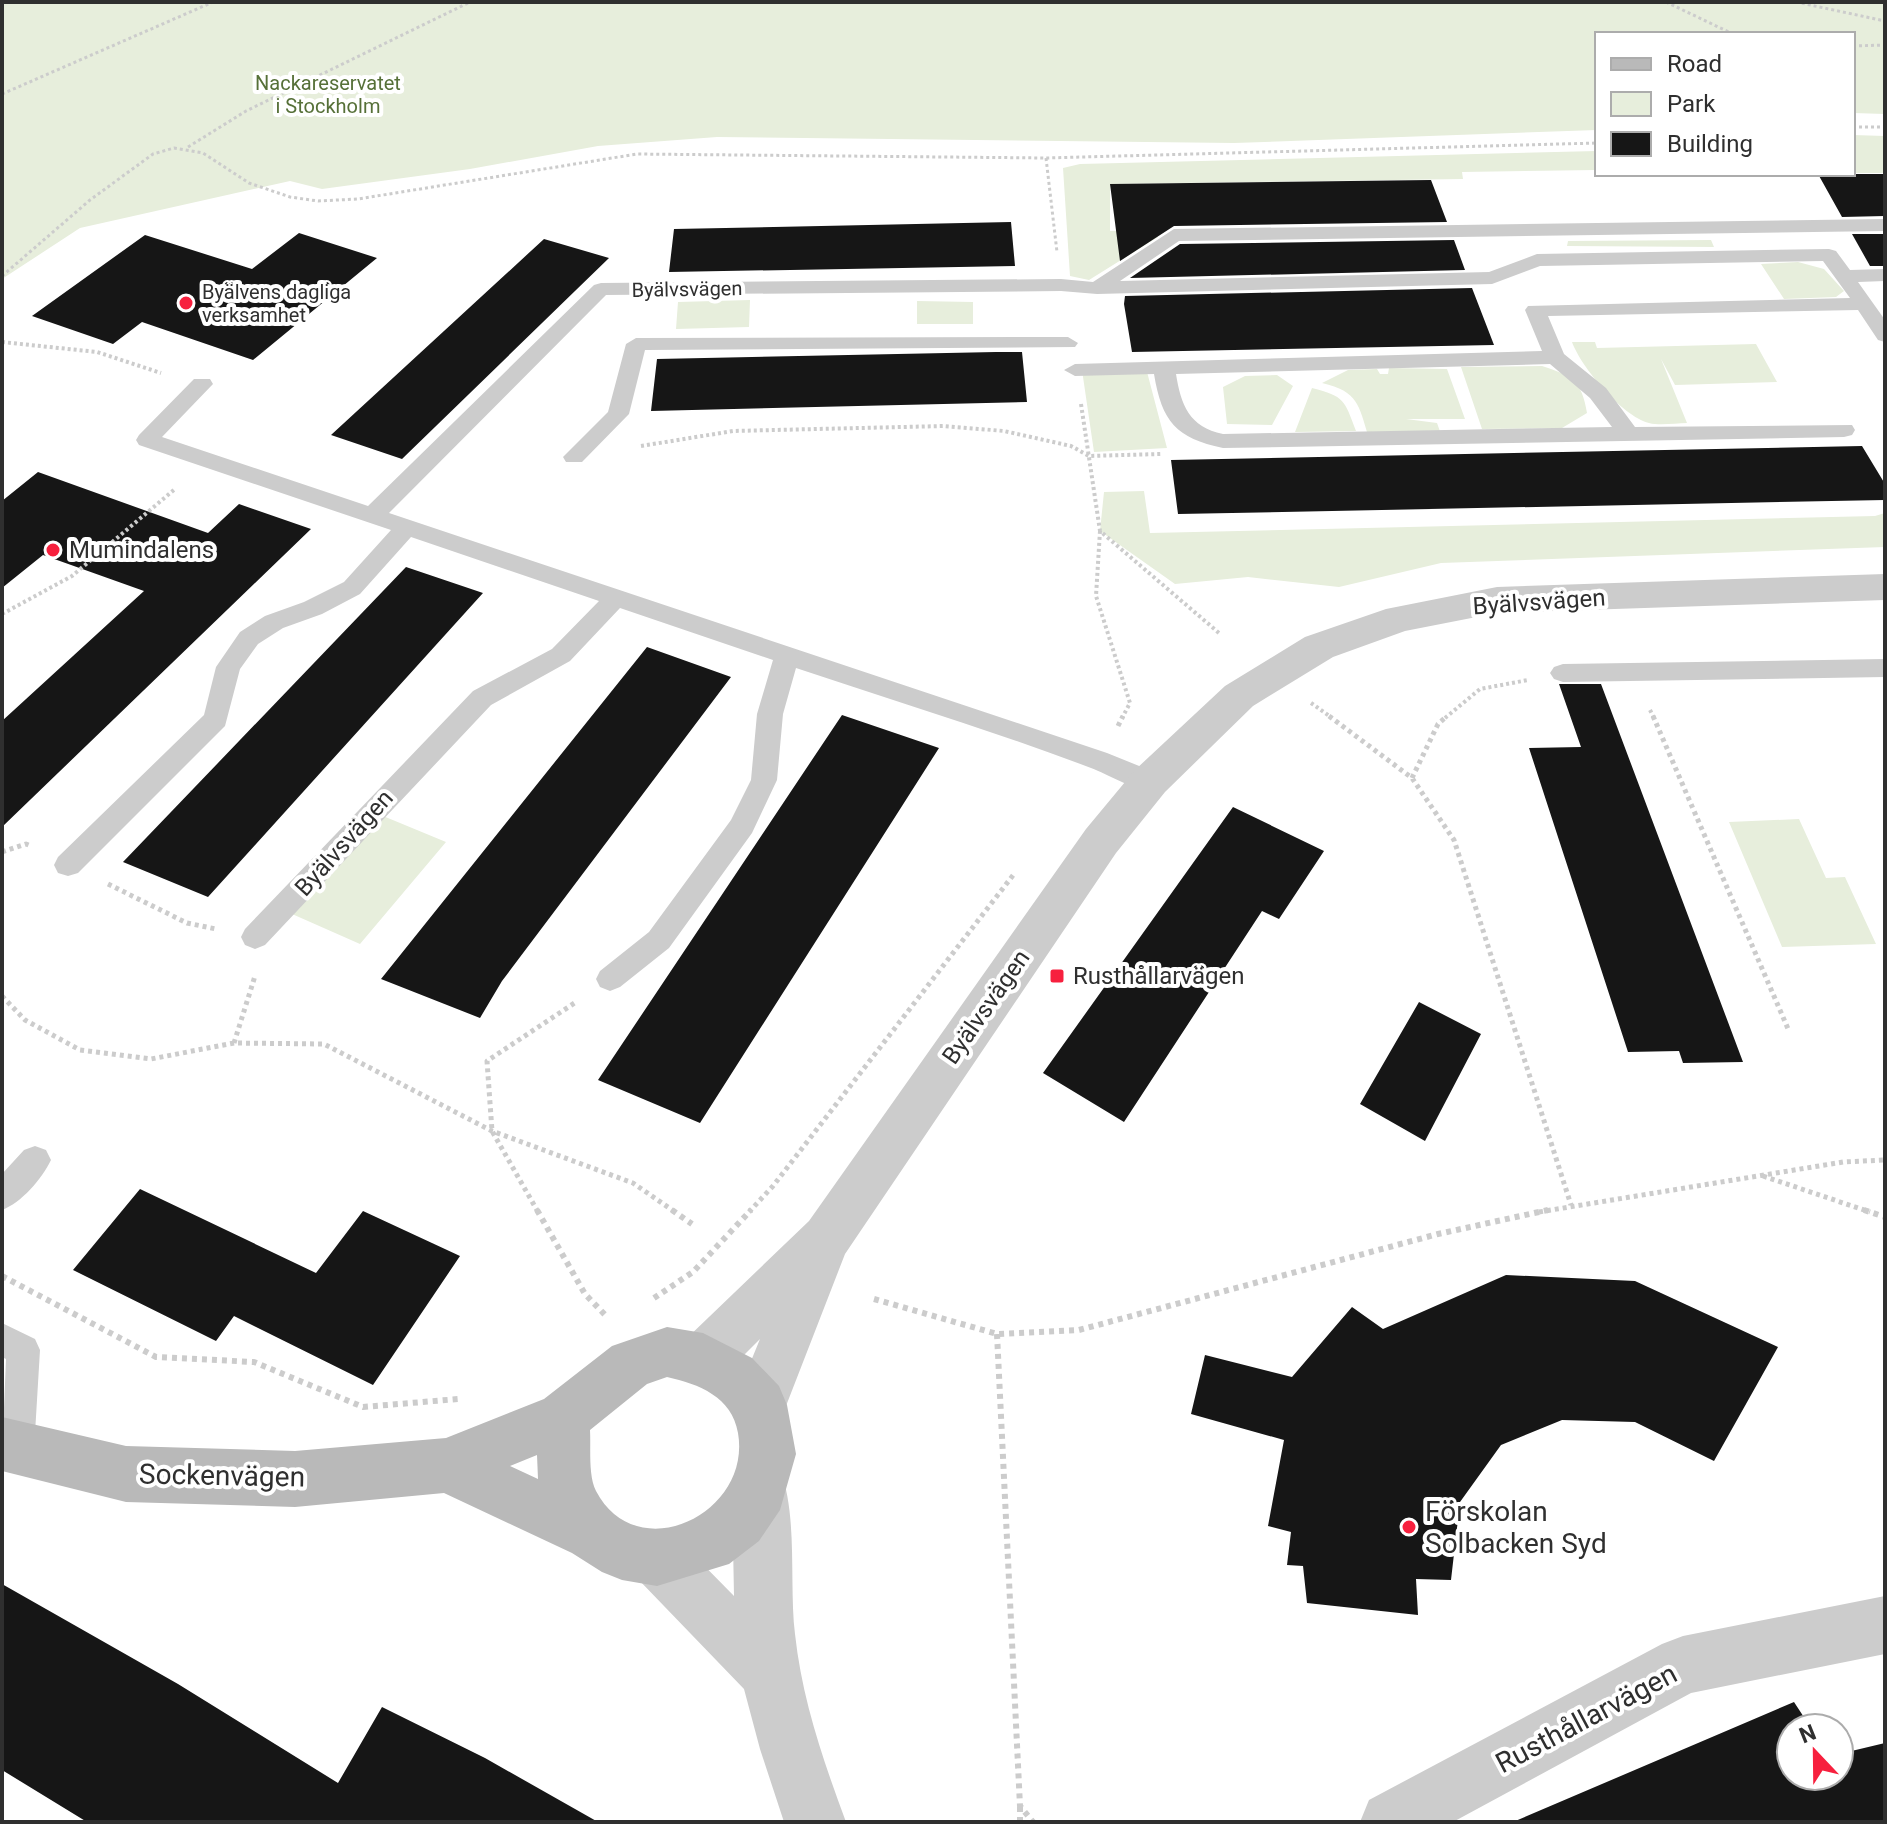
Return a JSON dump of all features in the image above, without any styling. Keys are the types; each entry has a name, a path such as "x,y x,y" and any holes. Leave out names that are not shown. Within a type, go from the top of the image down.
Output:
{"street":[{"name":"Byälvsvägen","path":"703,1359 827,1238 1101,841 1150,781 1239,696 1319,647 1400,619 1497,600 1885,587"},
{"name":"Byälvsvägen","path":"760,1405 827,1238"},
{"path":"592,1533 573,1505 566,1483 562,1418 631,1364 667,1352 703,1359 733,1376 760,1405 769,1454 760,1490 762,1566 771,1674 788,1746 815,1822"},
{"name":"Sockenvägen","path":"9,1447 126,1474 295,1479 446,1465 562,1418"},
{"path":"446,1465 592,1533 622,1552 657,1558 709,1544 739,1521 760,1490"},
{"path":"657,1558 771,1674"},
{"name":"Rusthållarvägen","path":"1391,1822 1683,1665 1885,1625"}],"lane":[{"path":"1096,288 1174,235 1885,225"},
{"path":"1731,227 1748,256"},
{"path":"1514,230 1537,260"},
{"name":"Byälvsvägen","path":"372,516 601,289 1061,285 1096,288 1492,278 1537,260 1829,255 1885,336"},
{"path":"1844,276 1885,275"},
{"path":"1629,434 1598,393 1555,357 1535,310 1864,304"},
{"path":"579,453 618,414 636,344 1068,343"},
{"path":"1075,370 1555,357"},
{"path":"1164,368 1169,406 1182,422 1201,437 1223,441 1844,430"},
{"path":"202,384 147,440 1098,760 1150,781"},
{"path":"68,865 216,719 228,667 249,638 274,622 313,608 352,588 406,528"},
{"name":"Byälvsvägen","path":"255,937 482,698 561,655 616,598"},
{"path":"610,979 659,940 742,826 764,780 774,692 787,655"},
{"path":"1563,673 1885,668"},
{"path":"2,1196 35,1160"},
{"path":"2,1339 23,1350 9,1447"}],"path":[{"path":"2,94 213,2"},
{"path":"2,276 90,200 153,154 188,148 246,111 470,2"},
{"path":"1666,2 1729,32"},
{"path":"1796,2 1885,21"},
{"path":"1855,46 1885,45"},
{"path":"1855,127 1885,127"},
{"path":"188,148 203,153 249,183 290,197 318,201 358,199 637,154 1046,158 1595,143"},
{"path":"1046,158 1061,285"},
{"path":"2,342 97,352 202,384"},
{"path":"1075,370 1100,531 1096,596 1130,703 1098,760"},
{"path":"579,453 640,447 733,431 944,426 1004,431 1071,446 1089,456 1173,453 1170,434 1182,422"},
{"path":"2,614 72,576 207,461"},
{"path":"1100,531 1219,633"},
{"path":"1633,672 1789,1031"},
{"path":"1412,778 1438,724 1480,689 1563,673"},
{"path":"1310,702 1412,778 1454,840 1571,1205"},
{"path":"2,852 26,844 187,923 255,937 256,980 234,1043"},
{"path":"640,1306 693,1272 773,1186 1017,871"},
{"path":"610,979 487,1061 492,1131 585,1294 614,1323"},
{"path":"2,996 25,1020 80,1050 151,1059 234,1043 324,1044 492,1131 633,1183 692,1224"},
{"path":"874,1299 997,1334 1079,1330 1438,1234 1571,1205 1843,1162 1885,1160"},
{"path":"1762,1176 1885,1217"},
{"path":"2,1276 156,1357 254,1362 363,1407 471,1398"},
{"path":"997,1334 1020,1822"},
{"path":"1020,1806 1033,1822"}],"green space":[{"name":"Nackareservatet i Stockholm","path":"2,2 1885,2 1885,114 1855,113 1855,32 1595,32 1595,130 1234,143 717,137 598,146 470,169 322,189 290,181 80,228 2,279"},
{"path":"1855,135 1885,136 1885,173 1855,173"},
{"path":"1595,151 1595,170 1462,172 1463,179 1110,184 1110,231 1156,230 1158,237 1089,280 1070,276 1063,168 1080,164"},
{"path":"1711,240 1714,247 1567,246 1568,241"},
{"path":"1798,262 1824,269 1844,291 1836,297 1784,299 1761,264"},
{"path":"750,300 749,327 676,329 678,302"},
{"path":"917,301 973,302 973,324 917,324"},
{"path":"1572,342 1595,342 1597,348 1756,344 1777,382 1675,385 1661,359 1687,423 1653,424 1638,419 1615,401 1593,377"},
{"path":"1542,366 1574,381 1582,394 1587,413 1562,428 1482,429 1461,367"},
{"path":"1146,368 1167,448 1094,452 1082,370"},
{"path":"1389,368 1447,369 1465,419 1406,419 1437,423 1442,437 1369,438 1362,416 1350,395 1322,383 1348,370 1377,369 1380,374 1388,374"},
{"path":"1277,375 1293,386 1272,425 1227,424 1223,387 1245,376"},
{"path":"1312,388 1342,401 1356,431 1295,432"},
{"path":"1144,491 1150,533 1875,516 1885,513 1885,547 1441,563 1339,587 1248,577 1175,584 1100,531 1104,492"},
{"path":"371,811 446,842 360,944 283,910"},
{"path":"1799,819 1826,878 1845,877 1876,944 1782,947 1729,822"}],"building":[{"path":"1885,174 1885,216 1842,217 1819,176"},
{"path":"1431,180 1447,222 1174,226 1120,261 1110,184"},
{"path":"1011,222 1015,266 669,272 674,229"},
{"name":"Byälvens dagliga verksamhet","path":"299,233 377,258 253,360 142,322 113,344 32,316 145,235 252,269"},
{"path":"1852,234 1885,234 1885,266 1870,266"},
{"path":"544,239 609,258 402,459 331,435"},
{"path":"1454,240 1465,270 1130,278 1180,244"},
{"path":"1472,288 1494,345 1132,352 1124,304 1125,296"},
{"path":"1022,352 1027,402 651,411 657,359"},
{"path":"1862,446 1885,484 1885,500 1178,514 1171,460"},
{"path":"38,472 208,533 239,504 311,529 2,827 2,721 144,591 43,555 2,588 2,501"},
{"path":"406,567 483,593 208,897 123,862"},
{"path":"647,647 731,677 502,981 480,1018 381,979"},
{"path":"1559,684 1601,684 1743,1062 1683,1063 1679,1051 1628,1052 1529,748 1581,747"},
{"path":"842,715 939,748 700,1123 598,1080"},
{"path":"1233,807 1324,851 1279,919 1262,911 1124,1122 1043,1073"},
{"path":"1419,1002 1481,1034 1425,1141 1360,1104"},
{"path":"140,1189 316,1273 363,1211 460,1256 373,1385 234,1316 216,1341 73,1270"},
{"path":"1506,1275 1635,1281 1778,1347 1714,1461 1635,1422 1562,1420 1501,1445 1460,1502 1451,1580 1416,1579 1418,1615 1307,1603 1303,1566 1287,1565 1291,1532 1268,1526 1284,1440 1191,1414 1205,1355 1292,1377 1352,1307 1383,1329"},
{"path":"2,1584 178,1684 338,1783 382,1707 485,1758 598,1822 87,1822 2,1770"},
{"path":"1794,1702 1801,1712 1775,1712 1775,1792 1855,1792 1855,1750 1885,1743 1885,1822 1513,1822"}],"place":[{"name":"Byälvens dagliga verksamhet","path":"186,303"},
{"name":"Mumindalens","path":"53,550"},
{"name":"Rusthållarvägen","path":"1057,976"},
{"name":"Förskolan Solbacken Syd","path":"1409,1527"}]}
